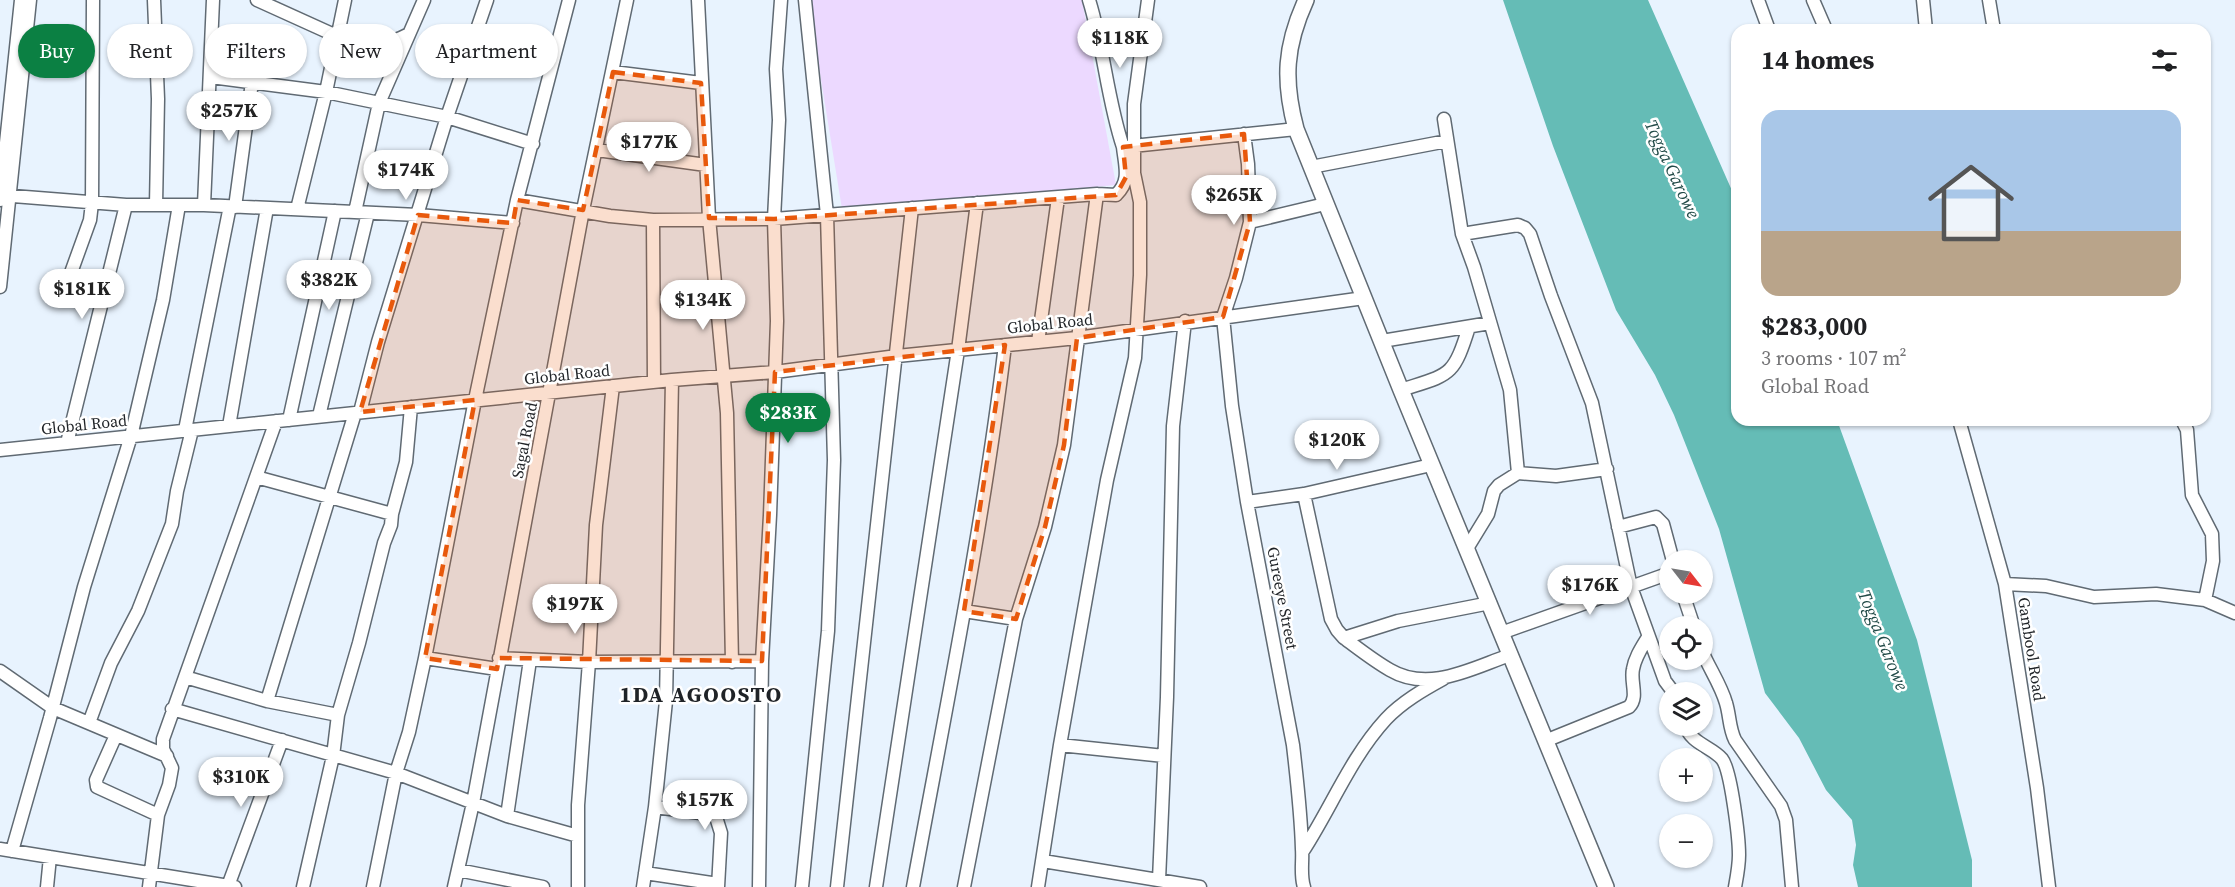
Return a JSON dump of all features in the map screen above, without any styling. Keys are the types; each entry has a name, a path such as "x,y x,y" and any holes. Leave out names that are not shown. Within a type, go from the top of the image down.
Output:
{"main road":[{"path":"1306,0 1296,22 1287,64 1287,89 1296,129 1431,465 1606,887"}],"street":[{"path":"0,287 6,80 21,0"},
{"path":"3,197 30,0"},
{"path":"68,281 90,220 92,203 93,0"},
{"path":"154,0 158,99 156,205"},
{"path":"212,24 213,0"},
{"path":"257,0 319,29"},
{"path":"340,24 345,0"},
{"path":"355,212 379,104 424,0"},
{"path":"267,701 329,496 358,413 447,117 487,0"},
{"path":"373,887 396,774 409,732 425,658 475,400 518,200 569,0"},
{"name":"Sagal Road","path":"454,887 473,803 583,210 627,0"},
{"path":"698,0 709,218 727,413 732,662"},
{"path":"759,887 762,661 777,321 774,219 778,120 776,69 781,0"},
{"path":"802,887 829,621 834,460 827,215 806,0"},
{"path":"1038,887 1060,745 1107,480 1135,358 1138,329 1140,202 1128,146 1116,128 1097,28 1089,0"},
{"path":"518,200 610,216 653,220 774,219 1096,194 1116,195 1124,188 1126,177 1128,146 1148,0"},
{"path":"1758,0 1767,24"},
{"path":"1813,0 1823,24"},
{"path":"1923,0 1925,24"},
{"path":"1989,0 1993,24"},
{"path":"403,37 409,34"},
{"path":"613,72 701,83"},
{"path":"204,205 211,78"},
{"path":"219,78 326,92 447,117 533,144"},
{"path":"297,209 329,78"},
{"path":"89,723 111,663 138,612 168,534 232,206 252,82"},
{"path":"1444,119 1462,234 1510,390 1518,473"},
{"path":"1128,146 1296,129"},
{"path":"1223,316 1251,222 1244,134"},
{"path":"1311,167 1447,141"},
{"path":"597,150 706,165"},
{"path":"964,887 1016,619 1045,527 1064,445 1096,194"},
{"path":"3,197 126,205 204,205 418,215 513,224"},
{"path":"1038,342 1058,198"},
{"path":"876,887 958,350 976,203"},
{"path":"1251,222 1325,204"},
{"path":"67,443 126,205"},
{"path":"179,205 163,300 131,436 84,587 53,708 6,850 152,872 204,884 231,886 282,740"},
{"path":"229,426 267,208"},
{"path":"837,887 912,208"},
{"path":"289,420 335,211"},
{"path":"319,417 368,213"},
{"path":"653,220 654,382"},
{"path":"1462,234 1518,225 1526,228 1530,234 1592,403 1631,587 1666,682"},
{"name":"Global Road","path":"0,450 550,392 775,372 897,356 1077,338 1185,321 1364,298"},
{"name":"Gureeye Street","path":"1223,316 1232,406 1247,502 1293,745 1298,785 1304,887"},
{"path":"1158,880 1164,756 1173,426 1185,321"},
{"path":"1382,341 1490,324"},
{"path":"1401,390 1441,377 1452,369 1459,358 1469,327"},
{"path":"913,887 964,611 996,418 1005,345"},
{"path":"643,887 656,807 663,736 667,661 672,380"},
{"path":"578,887 580,771 589,662 596,525 613,386"},
{"path":"303,887 333,756 338,715 384,543 391,525 406,462 411,407"},
{"path":"148,887 152,872 158,815 169,785 172,768 163,749 163,739 276,421"},
{"name":"Gambool Road","path":"1961,426 2005,584 2035,776 2049,887"},
{"path":"2185,426 2192,495 2212,534 2213,561 2205,600"},
{"path":"1247,502 1304,494 1431,465"},
{"path":"1466,550 1488,514 1494,491 1518,473 1556,476 1606,469"},
{"path":"256,477 392,514"},
{"path":"1304,494 1331,619 1337,630 1344,638 1391,671 1424,680 1443,679"},
{"path":"1618,527 1656,517 1663,524 1670,550"},
{"path":"1501,633 1546,615 1659,577"},
{"path":"2005,584 2046,586 2094,597 2156,594 2205,600 2235,613"},
{"path":"1344,638 1398,621 1490,603"},
{"path":"964,611 1016,619"},
{"path":"1545,741 1629,707 1634,696 1631,678 1633,667 1648,637"},
{"path":"1303,851 1370,738 1388,717 1411,698 1443,679 1510,655"},
{"path":"425,658 498,664 530,660 762,661"},
{"path":"507,816 530,660"},
{"path":"1711,670 1727,706 1730,731 1781,806 1786,820 1792,887"},
{"path":"0,671 53,708 167,756"},
{"path":"185,677 267,701 338,715"},
{"path":"172,709 396,774 507,816 578,836"},
{"path":"116,735 96,780 97,787 158,815"},
{"path":"1691,736 1717,753 1725,762 1730,775 1739,851 1735,887"},
{"path":"1060,745 1164,756"},
{"path":"645,873 718,886 721,833 716,817 708,813 656,807"},
{"path":"47,887 50,857"},
{"path":"1043,861 1134,881 1158,880 1200,887"},
{"path":"458,870 543,887"}],"highlighted area":[{"path":"613,72 701,83 709,218 774,219 1116,195 1126,177 1123,147 1244,134 1250,222 1223,317 1077,338 1064,445 1045,527 1016,619 964,611 1005,345 775,372 762,661 499,658 497,669 425,658 475,400 360,412 418,215 513,223 517,200 583,210"}],"shaded area":[{"path":"811,0 1082,0 1116,185 842,209 818,61"}],"water":[{"name":"Togga Garowe","path":"1503,0 1648,0 1731,188 1731,426 1839,426 1917,640 1972,860 1972,887 1858,887 1853,865 1856,845 1852,820 1826,790 1799,738 1765,693 1719,529 1674,415 1655,375 1616,310 1553,146"}],"district":[{"name":"1DA AGOOSTO","path":"701,694"}]}
